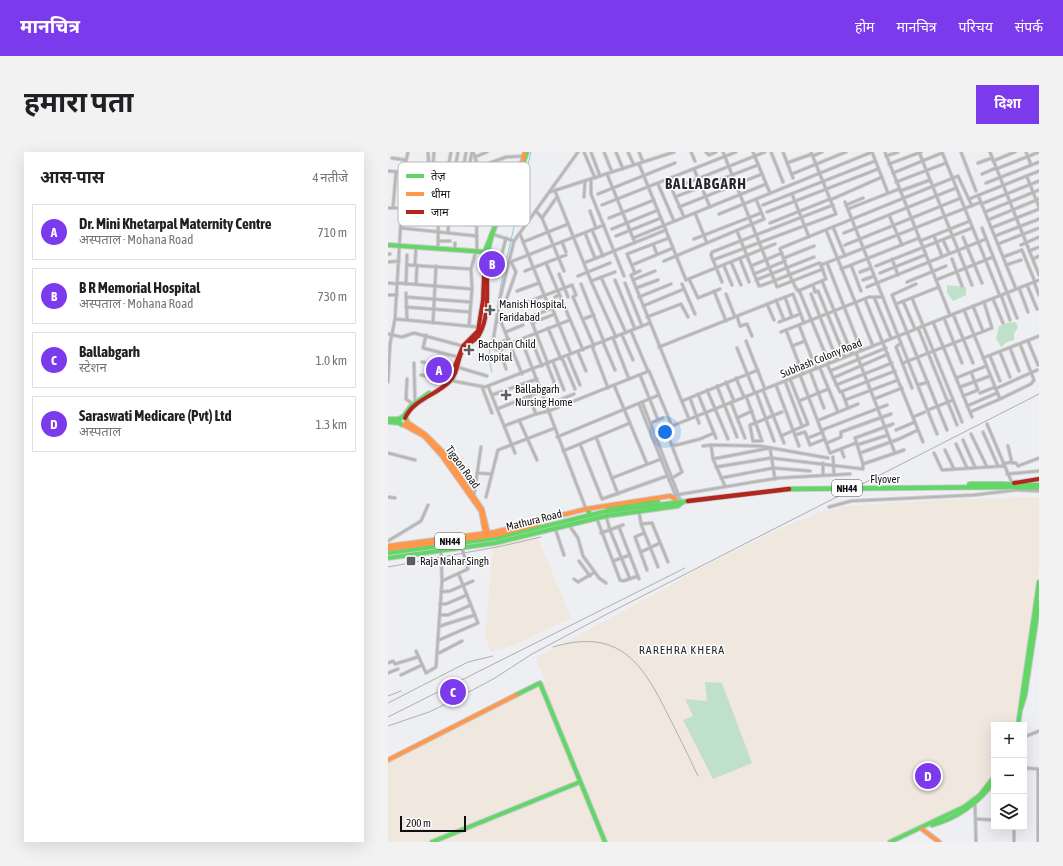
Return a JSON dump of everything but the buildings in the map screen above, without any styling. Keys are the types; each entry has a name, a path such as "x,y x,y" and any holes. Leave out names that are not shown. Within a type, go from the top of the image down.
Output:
{"main road":[{"path":"456,368 458,357 464,346 477,333 479,328 483,300 486,252 496,226"},
{"path":"493,234 497,226"},
{"path":"388,245 486,252"},
{"path":"403,421 414,406 448,381 456,368 464,346 479,336 482,327 486,296 486,252"},
{"path":"403,421 414,403 448,381"},
{"name":"Tigaon Road","path":"388,420 403,421 424,436 447,461 474,496 484,512 486,533"},
{"name":"Tigaon Road","path":"447,461 481,511 486,533"},
{"path":"1008,485 1039,479"},
{"name":"NH44","path":"1008,485 1039,485"},
{"name":"Flyover","path":"681,498 787,486 1008,485 1039,488"},
{"path":"388,546 486,533 588,514 597,518 678,506 681,498 670,496 609,506 603,505 588,514 569,525 495,543 388,558"},
{"name":"Mathura Road","path":"388,553 482,541 588,514 681,498"},
{"name":"Mathura Road","path":"588,514 609,506 681,498"},
{"name":"Mathura Road","path":"388,549 512,533"},
{"path":"1019,722 1039,582"},
{"path":"1021,708 1025,695 1039,602"},
{"path":"388,760 539,683 605,842"},
{"path":"930,825 973,802 991,781"},
{"path":"432,842 580,782"},
{"path":"890,842 944,820 975,803 991,785"},
{"path":"922,828 939,842"}],"street":[{"path":"392,158 406,160 408,152"},
{"path":"428,152 429,162"},
{"path":"433,162 434,152"},
{"path":"449,162 450,152"},
{"path":"456,162 458,152"},
{"path":"464,162 466,152"},
{"path":"473,152 477,162"},
{"path":"470,162 473,152"},
{"path":"475,157 487,152"},
{"path":"530,220 578,152"},
{"path":"584,152 594,178"},
{"path":"591,152 600,176"},
{"path":"604,152 612,172"},
{"path":"616,152 623,169"},
{"path":"628,152 634,165"},
{"path":"639,152 643,162"},
{"path":"549,193 674,152"},
{"path":"691,152 695,160"},
{"path":"706,152 709,154 716,152"},
{"path":"723,152 777,287 823,269"},
{"path":"602,205 736,152"},
{"path":"753,152 770,194"},
{"path":"672,189 765,152"},
{"path":"770,152 783,182"},
{"path":"783,152 793,178"},
{"path":"787,163 822,152"},
{"path":"792,174 846,152"},
{"path":"719,214 872,152 888,193"},
{"path":"884,152 932,271 973,363"},
{"path":"886,156 898,152"},
{"path":"889,164 920,152 922,161 972,284"},
{"path":"893,173 942,152 1010,320"},
{"path":"961,152 976,191"},
{"path":"990,152 999,178 1039,273"},
{"path":"993,161 1015,152"},
{"path":"1026,152 1031,165"},
{"path":"982,174 1039,152"},
{"path":"492,162 504,157 525,154"},
{"path":"713,260 836,214 812,154"},
{"path":"978,163 992,158"},
{"path":"763,205 875,160"},
{"path":"986,183 1039,162"},
{"path":"598,194 675,163"},
{"path":"896,182 946,163"},
{"path":"639,164 685,279 689,279 698,298 720,289"},
{"path":"675,197 758,165"},
{"path":"694,169 710,207"},
{"path":"767,212 878,169"},
{"path":"969,199 1039,171"},
{"path":"388,172 396,172 393,208"},
{"path":"607,174 635,243"},
{"path":"679,207 762,174"},
{"path":"848,408 842,392 839,392 836,386 799,290 797,291 780,248 826,230 851,218 959,176 972,206"},
{"path":"991,228 1039,208 1038,200 1026,176"},
{"path":"770,223 882,177"},
{"path":"591,179 591,192 624,276"},
{"path":"668,180 684,217"},
{"path":"848,209 888,193 930,180"},
{"path":"584,197 585,181"},
{"path":"737,231 759,286 820,263 821,265 838,259 1039,181"},
{"path":"658,184 674,221"},
{"path":"632,238 766,184"},
{"path":"844,234 956,188"},
{"path":"985,212 1039,190"},
{"path":"555,191 591,281 616,337"},
{"path":"792,194 809,237"},
{"path":"978,196 1006,266 1028,312"},
{"path":"542,218 557,197"},
{"path":"863,198 846,204 937,434"},
{"path":"845,245 961,198"},
{"path":"609,218 654,200"},
{"path":"664,261 764,219 756,200"},
{"path":"988,220 1038,200"},
{"path":"722,282 711,253 833,206"},
{"path":"388,208 398,209"},
{"path":"612,229 658,210"},
{"path":"536,211 542,218 564,271"},
{"path":"590,211 596,228"},
{"path":"695,213 707,243"},
{"path":"694,239 761,213"},
{"path":"889,215 902,245"},
{"path":"616,236 661,218"},
{"path":"995,236 1039,218"},
{"path":"841,269 902,245 934,236 970,221"},
{"path":"523,242 568,224"},
{"path":"509,262 604,225"},
{"path":"438,226 438,248"},
{"path":"448,232 449,226"},
{"path":"469,326 472,289 471,269 476,251 476,226"},
{"path":"492,348 497,312 509,262 512,240 520,234 526,226"},
{"path":"833,227 845,256"},
{"path":"388,382 398,284 401,228 477,236"},
{"path":"876,266 972,228"},
{"path":"982,228 1017,318"},
{"path":"998,244 1039,228"},
{"path":"592,230 603,256"},
{"path":"584,264 595,258 666,230"},
{"path":"826,230 873,346"},
{"path":"585,233 595,258"},
{"path":"493,234 512,240"},
{"path":"520,234 547,302"},
{"path":"934,236 942,256"},
{"path":"963,237 982,283"},
{"path":"1021,245 1039,237"},
{"path":"498,265 506,238"},
{"path":"634,273 627,254 669,238"},
{"path":"866,287 986,239"},
{"path":"943,240 949,254"},
{"path":"438,241 450,242"},
{"path":"525,272 566,253 562,242"},
{"path":"455,243 455,250"},
{"path":"653,244 657,254"},
{"path":"689,279 775,244"},
{"path":"784,258 814,246"},
{"path":"416,247 416,285"},
{"path":"1030,251 1039,247"},
{"path":"631,265 673,248"},
{"path":"1003,257 1022,250 1039,294"},
{"path":"751,266 782,253"},
{"path":"406,284 407,255"},
{"path":"880,273 926,255"},
{"path":"1033,259 1039,256"},
{"path":"756,280 814,257"},
{"path":"936,280 993,257"},
{"path":"740,259 749,282"},
{"path":"892,259 898,275"},
{"path":"952,259 962,286"},
{"path":"1006,266 1021,260"},
{"path":"388,262 399,261"},
{"path":"505,303 516,272 509,262"},
{"path":"731,262 741,285"},
{"path":"754,274 785,262"},
{"path":"546,263 583,350"},
{"path":"578,276 610,263"},
{"path":"827,263 861,350"},
{"path":"407,265 471,269"},
{"path":"724,265 732,285"},
{"path":"799,290 826,279 821,265"},
{"path":"851,265 861,291"},
{"path":"433,323 436,266"},
{"path":"907,282 946,266"},
{"path":"860,272 871,268"},
{"path":"640,270 631,275 642,306 689,419"},
{"path":"633,280 655,271"},
{"path":"591,281 616,272"},
{"path":"559,274 568,298"},
{"path":"863,280 874,276"},
{"path":"601,277 626,333"},
{"path":"570,280 576,295 573,297 583,319 608,388"},
{"path":"615,280 636,329"},
{"path":"636,288 658,280"},
{"name":"Subhash Colony Road","path":"672,426 1039,280"},
{"path":"822,281 852,354"},
{"path":"388,283 472,289"},
{"path":"517,291 539,283"},
{"path":"625,283 642,326"},
{"path":"581,284 615,370"},
{"path":"639,297 671,284"},
{"path":"682,284 694,314"},
{"path":"916,284 893,294 947,430"},
{"path":"514,307 572,285"},
{"path":"813,285 815,292 818,291 845,357"},
{"path":"1027,285 1037,309"},
{"path":"896,304 939,287"},
{"path":"642,306 684,289"},
{"path":"714,291 726,321"},
{"path":"406,293 406,320"},
{"path":"726,294 740,326 747,324 752,336"},
{"path":"659,347 793,294 804,323"},
{"path":"811,294 838,360"},
{"path":"388,295 397,295"},
{"path":"554,297 559,296"},
{"path":"406,297 470,302"},
{"path":"785,297 792,317"},
{"path":"780,332 855,302 874,297 883,297"},
{"path":"874,297 891,338"},
{"path":"912,298 962,422"},
{"path":"993,298 1003,323"},
{"path":"865,299 923,442"},
{"path":"776,300 784,320"},
{"path":"903,301 928,353 957,425"},
{"path":"903,363 993,326 984,302"},
{"path":"558,392 530,317 563,304"},
{"path":"647,317 681,304 688,317"},
{"path":"767,304 774,320"},
{"path":"973,306 983,331"},
{"path":"406,307 470,312"},
{"path":"552,308 571,354"},
{"path":"964,310 997,393 1001,399"},
{"path":"497,312 509,338 522,374"},
{"path":"496,322 517,314"},
{"path":"532,324 555,314"},
{"path":"779,322 801,314"},
{"path":"583,319 594,315"},
{"path":"944,318 962,363"},
{"path":"395,319 479,328"},
{"path":"511,343 570,320"},
{"path":"933,322 972,417"},
{"path":"421,375 482,387 488,386 650,323"},
{"path":"501,331 523,325"},
{"path":"798,325 816,369"},
{"path":"548,328 575,389"},
{"path":"786,330 830,453 841,448 888,435"},
{"path":"631,331 672,426 668,429 667,433 682,472 670,479"},
{"path":"388,334 403,337 412,332 464,346"},
{"path":"622,335 633,360"},
{"path":"426,336 421,348 458,357"},
{"path":"983,358 1039,337"},
{"path":"493,345 509,338"},
{"path":"613,338 630,379"},
{"path":"746,340 784,443"},
{"path":"532,341 542,366"},
{"path":"792,346 805,341"},
{"path":"1028,341 1038,365"},
{"path":"901,343 896,346 912,388"},
{"path":"523,344 550,411 558,437 588,514"},
{"path":"970,412 1031,384 1034,379 1020,344"},
{"path":"484,346 500,350 512,346"},
{"path":"737,348 774,441"},
{"path":"830,371 886,348"},
{"path":"1010,348 1019,371"},
{"path":"500,350 506,369"},
{"path":"578,352 586,372"},
{"path":"1000,352 1010,377"},
{"path":"856,353 895,453"},
{"path":"833,378 888,354"},
{"path":"568,356 580,385"},
{"path":"990,356 1000,380"},
{"path":"422,362 456,368 487,376"},
{"path":"553,362 564,390"},
{"path":"407,379 406,399 414,403 414,363"},
{"path":"836,386 892,363"},
{"path":"434,378 436,365"},
{"path":"956,378 986,366"},
{"path":"820,368 838,412"},
{"path":"682,401 758,370"},
{"path":"980,394 1037,370"},
{"path":"504,426 536,414 550,411 648,371"},
{"path":"810,371 824,408"},
{"path":"842,392 895,371"},
{"path":"963,396 978,390 971,372"},
{"path":"640,375 658,420"},
{"path":"960,387 990,376"},
{"path":"736,378 757,422 761,435 762,441 753,441 749,427 757,422 782,412"},
{"path":"492,395 537,379"},
{"path":"781,436 808,423 790,379"},
{"path":"845,400 898,380"},
{"path":"785,381 802,426"},
{"path":"726,382 745,438"},
{"path":"918,386 928,382"},
{"path":"776,384 799,446"},
{"path":"614,385 647,464"},
{"path":"488,386 515,453"},
{"path":"717,386 738,437"},
{"path":"482,387 492,413"},
{"path":"874,399 902,388"},
{"path":"799,401 828,389"},
{"path":"707,390 728,439"},
{"path":"496,409 542,392"},
{"path":"967,406 997,393"},
{"path":"547,405 574,394"},
{"path":"698,394 716,438"},
{"path":"558,437 659,395"},
{"path":"529,396 536,414"},
{"path":"690,398 700,423"},
{"path":"928,410 954,400"},
{"path":"641,403 650,423 670,479 681,498 725,486 775,479 850,474"},
{"path":"641,403 667,476 670,479"},
{"path":"818,420 858,404"},
{"path":"808,438 887,405"},
{"path":"737,418 752,411"},
{"path":"913,417 924,412"},
{"path":"827,443 841,437 842,432 891,414"},
{"path":"650,423 663,418"},
{"path":"519,420 537,460"},
{"path":"896,430 915,422"},
{"path":"564,451 630,423"},
{"path":"716,467 771,458 823,463 861,469 863,468 863,464 855,438 893,424"},
{"path":"987,424 1008,474 1008,485"},
{"path":"486,497 497,451 555,428"},
{"path":"859,453 891,442 918,430"},
{"path":"795,435 805,432 811,445 825,439"},
{"path":"983,432 998,466"},
{"path":"673,446 700,439 714,433"},
{"path":"972,434 987,467"},
{"path":"596,437 618,494"},
{"path":"963,440 976,468"},
{"path":"580,444 603,505"},
{"path":"956,444 966,468"},
{"path":"711,445 713,459 725,486"},
{"path":"703,446 760,446 828,458"},
{"path":"1008,446 1011,462 1018,466 1039,458"},
{"path":"474,496 481,447"},
{"path":"770,448 775,479"},
{"path":"713,459 770,448"},
{"path":"841,448 844,457"},
{"path":"863,464 904,450"},
{"path":"945,450 954,469"},
{"path":"388,453 415,460"},
{"path":"934,453 941,469 998,466 1011,462"},
{"path":"833,457 834,475"},
{"path":"612,478 661,459"},
{"path":"823,463 824,476"},
{"path":"721,478 773,468 810,471"},
{"path":"1008,474 1039,471"},
{"path":"477,473 491,474"},
{"path":"602,499 667,476"},
{"path":"829,507 851,501 974,495 1016,490 1039,491"},
{"path":"388,497 395,498"},
{"path":"388,541 420,521 428,506"},
{"path":"638,512 644,533 658,567"},
{"path":"606,516 610,530 630,579"},
{"path":"597,518 601,533 621,581 638,576"},
{"path":"641,524 652,523 668,562"},
{"path":"569,525 578,538 583,556 595,572 606,583"},
{"path":"601,533 623,525"},
{"path":"619,527 639,579"},
{"path":"555,528 564,555"},
{"path":"644,533 635,537 647,570"},
{"path":"640,552 660,543"},
{"path":"442,581 468,570 462,548"},
{"path":"416,651 426,673 436,667 439,653 442,581 441,551"},
{"path":"613,561 630,555"},
{"path":"579,561 590,576"},
{"path":"583,567 588,563"},
{"path":"574,579 578,582 595,572"},
{"path":"439,640 477,624 478,622 459,574"},
{"path":"441,592 450,591 473,581"},
{"path":"440,604 448,603 467,595"},
{"path":"440,615 448,615 471,605"},
{"path":"440,626 475,615"},
{"path":"439,653 462,641"},
{"path":"395,664 418,657"},
{"path":"388,663 393,661 398,669 388,673"},
{"path":"401,675 422,665"},
{"path":"1027,736 1039,731"},
{"path":"1027,768 1039,769 1038,841"},
{"path":"975,803 976,842"},
{"path":"976,819 991,820"},
{"path":"1014,830 1014,842"}],"shaded area":[{"path":"1039,497 1039,570 1024,673 1015,722 991,722 991,779 977,798 952,812 882,842 388,842 388,762 545,681 536,658 666,588 696,570 786,526 821,512 845,506 939,500"},
{"path":"537,536 571,618 514,645 491,652 485,637 493,547"}],"green space":[{"path":"947,285 966,287 966,295 953,301 947,293"},
{"path":"1016,322 1018,327 1014,334 1014,340 1007,342 1001,347 996,338 999,326"},
{"path":"705,682 722,683 752,763 713,779 683,720 693,716 685,699 707,701"}],"waterway":[{"path":"529,162 531,152"},
{"path":"491,346 501,284 514,226"},
{"path":"490,349 489,359 492,372"}],"railway":[{"path":"388,726 429,712 452,701 495,678 532,654 607,614 1039,394"},
{"path":"388,567 502,546 541,537"},
{"path":"388,717 685,568"},
{"path":"553,647 575,642 594,642 610,646 624,653 636,664 657,694 698,776"},
{"path":"388,703 468,662 493,656"},
{"path":"388,696 401,691"}],"traffic: fast":[{"path":"523,162 527,152"},
{"path":"484,276 485,251 495,226"},
{"path":"487,262 489,248 496,226"},
{"path":"388,245 486,252"},
{"path":"403,417 411,406 429,393"},
{"path":"403,417 406,418 407,421 406,424 403,425 400,424 399,421 400,418 403,417"},
{"path":"388,419 400,419"},
{"path":"388,422 400,423"},
{"path":"969,484 1005,484"},
{"path":"1005,484 1039,485"},
{"path":"1007,487 1039,488"},
{"path":"789,489 1007,487"},
{"path":"607,508 658,501"},
{"path":"388,553 497,538 603,512 688,501"},
{"path":"388,558 495,543 606,516 678,506 683,502"},
{"path":"586,509 589,512"},
{"path":"1018,722 1039,582"},
{"path":"1021,708 1025,695 1039,602"},
{"path":"516,695 540,683 605,842"},
{"path":"890,842 964,807 980,795 991,781"},
{"path":"432,842 580,782"},
{"path":"932,825 959,814 967,809 991,786"}],"traffic: slow":[{"path":"522,162 525,152"},
{"path":"407,422 426,435 444,453 482,509 488,533"},
{"path":"404,425 424,436 442,456 481,511 485,533"},
{"path":"388,546 495,532 586,509 670,496 675,499"},
{"path":"388,549 496,535 538,524"},
{"path":"388,760 516,695"},
{"path":"922,829 939,842"}],"traffic: jam":[{"path":"405,418 414,406 443,387 452,379 462,351 479,335 483,327 487,309 487,262"},
{"path":"455,366 463,346 478,331 483,300 484,276"},
{"path":"1014,483 1039,479"},
{"path":"688,501 789,489"}],"place":[{"name":"B R Memorial Hospital","path":"492,264"},
{"name":"Manish Hospital, Faridabad","path":"490,310"},
{"name":"Bachpan Child Hospital","path":"469,350"},
{"name":"Dr. Mini Khetarpal Maternity Centre","path":"439,370"},
{"name":"Ballabgarh Nursing Home","path":"506,395"},
{"name":"Raja Nahar Singh","path":"411,561"},
{"name":"Ballabgarh","path":"453,692"},
{"name":"Saraswati Medicare (Pvt) Ltd","path":"928,776"}],"district":[{"name":"BALLABGARH","path":"706,183"},
{"name":"RAREHRA KHERA","path":"682,650"}]}
